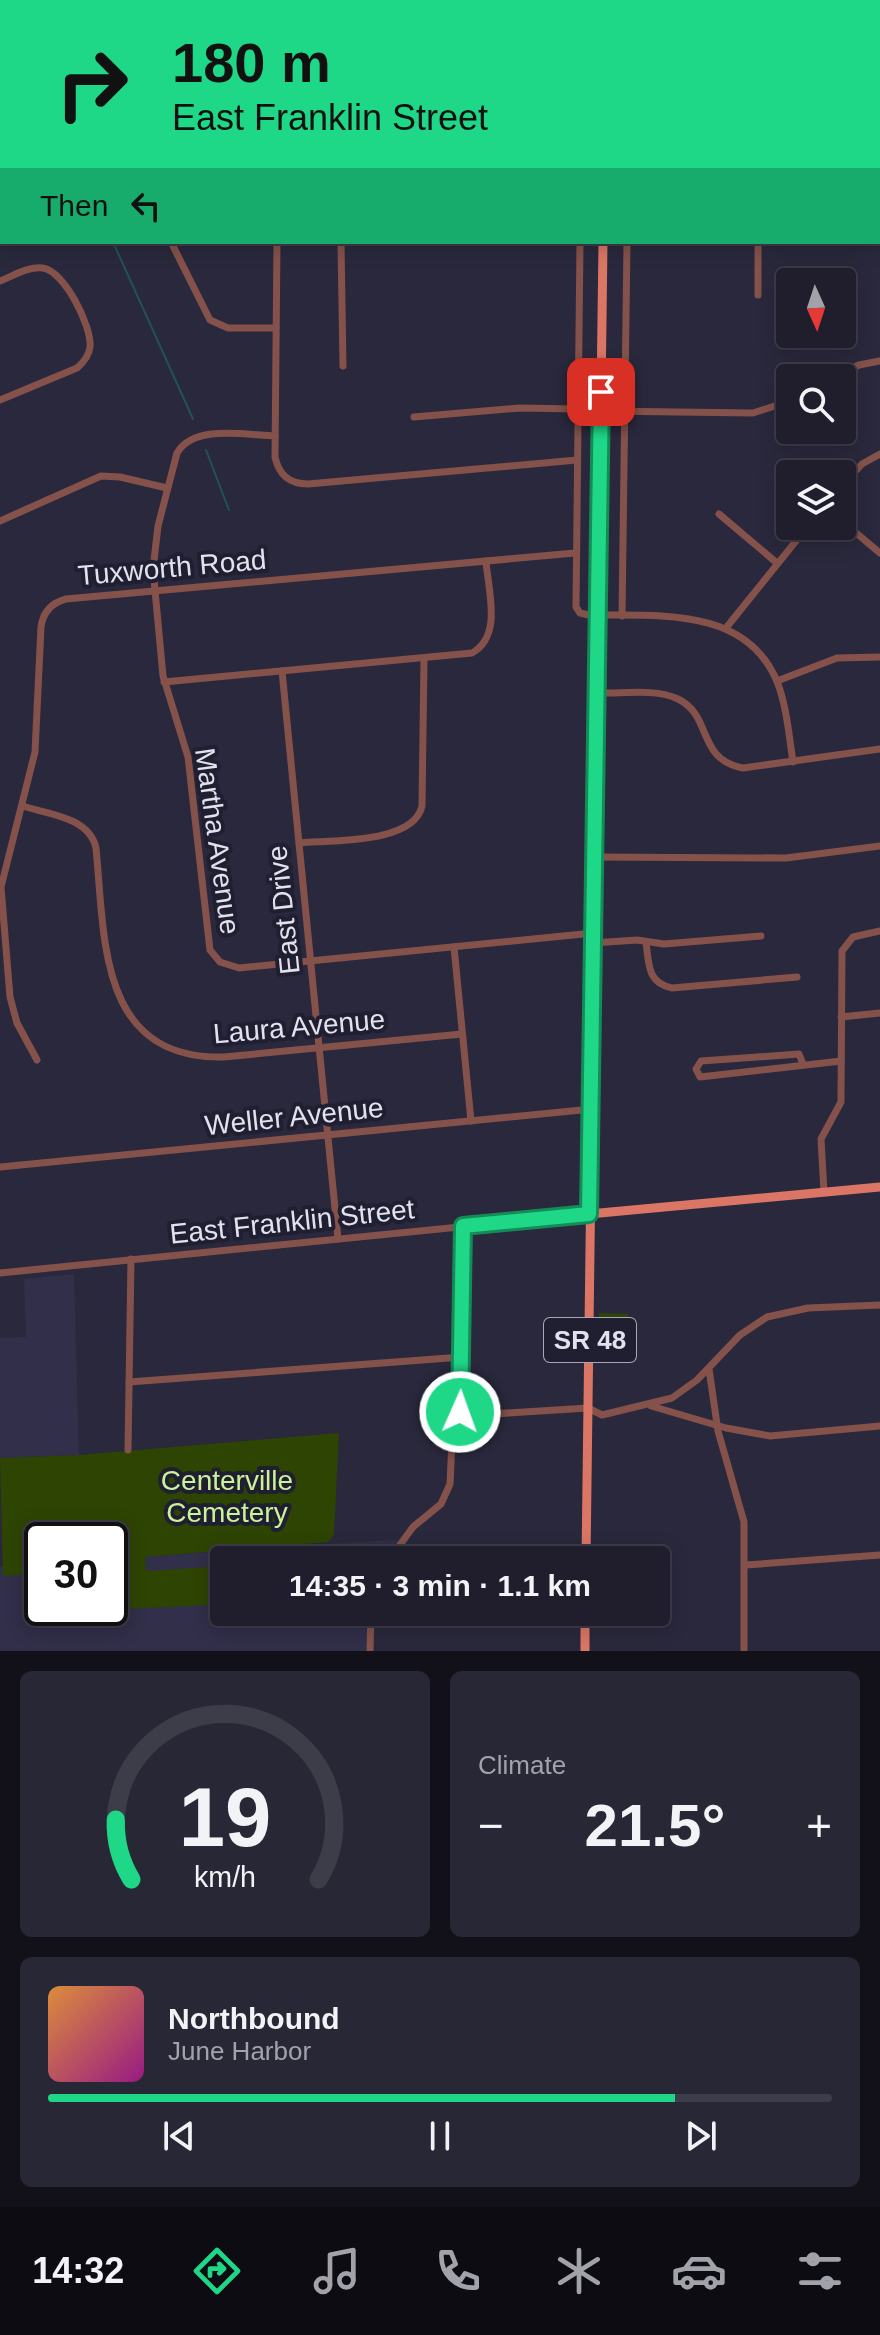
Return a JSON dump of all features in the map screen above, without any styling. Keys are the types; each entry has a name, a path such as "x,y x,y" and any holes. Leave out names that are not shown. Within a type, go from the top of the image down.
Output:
{"main road":[{"name":"SR 48","path":"586,1546 603,244"},
{"path":"589,1214 880,1187"},
{"path":"585,1626 585,1651"}],"street":[{"path":"172,244 210,320 228,328 276,328"},
{"path":"277,244 275,457 279,470 288,480 301,484 577,460"},
{"path":"341,244 343,366"},
{"path":"580,244 576,607 584,614 689,618 726,628 757,652 777,681 793,762"},
{"path":"622,616 627,244"},
{"path":"758,244 758,295"},
{"path":"0,281 34,268 57,274 67,286 90,343 87,358 77,368 0,400"},
{"path":"856,366 880,361"},
{"path":"601,411 753,413 776,406"},
{"path":"414,417 520,408 577,409"},
{"name":"Martha Avenue","path":"275,436 195,437 179,448 154,548 164,682 188,757 210,950 220,962 239,968 454,947 593,938 664,944 761,936"},
{"path":"856,471 880,454"},
{"path":"0,521 101,476 120,477 167,488"},
{"path":"719,514 777,563"},
{"path":"856,533 880,553"},
{"path":"726,628 796,540"},
{"name":"Tuxworth Road","path":"37,1060 13,1011 1,928 2,875 38,735 44,615 53,604 66,599 155,590 575,553"},
{"path":"164,682 466,655 487,640 491,628 486,561"},
{"path":"777,681 824,661 880,657"},
{"path":"299,843 399,832 416,821 422,806 424,659"},
{"name":"East Drive","path":"282,671 338,1239"},
{"path":"597,693 661,694 678,699 695,714 714,754 733,766 750,769 880,749"},
{"name":"Laura Avenue","path":"22,806 80,824 95,840 111,981 129,1016 145,1033 176,1050 201,1057 462,1034"},
{"path":"594,857 786,858 880,846"},
{"path":"824,1192 821,1139 840,1110 842,951 848,941 859,933 880,931"},
{"path":"646,942 650,974 660,986 672,988 797,977"},
{"path":"454,947 471,1121"},
{"path":"841,1017 880,1013"},
{"path":"803,1064 799,1054 701,1061 696,1069 700,1077 778,1071 782,1066 841,1061"},
{"name":"Weller Avenue","path":"0,1167 592,1109"},
{"name":"East Franklin Street","path":"0,1273 589,1214"},
{"path":"399,1546 413,1527 446,1498 450,1484 452,1440 460,1412 463,1226"},
{"path":"128,1450 131,1259"},
{"path":"460,1412 476,1415 588,1408 602,1415 651,1406 680,1393 709,1369 740,1335 767,1317 808,1308 880,1305"},
{"path":"129,1382 462,1357"},
{"path":"709,1369 717,1425 741,1505 746,1565 744,1651"},
{"path":"651,1406 717,1425 782,1437 880,1426"},
{"path":"746,1565 880,1555"},
{"path":"370,1651 371,1626"}],"shaded area":[{"path":"74,1274 79,1455 0,1458 0,1338 26,1337 24,1279"},
{"path":"404,1539 399,1546 301,1546"},
{"path":"210,1552 210,1626 371,1626 370,1651 0,1651 0,1567 24,1565 24,1626 128,1626 128,1558"}],"green space":[{"path":"599,1313 628,1314 629,1354 598,1356"},
{"name":"Centerville Cemetery","path":"339,1433 334,1535 328,1542 210,1546 210,1552 145,1557 146,1571 209,1567 210,1605 128,1609 128,1522 24,1522 24,1577 3,1576 0,1458 79,1455"}],"waterway":[{"path":"114,244 193,419"},
{"path":"206,450 229,510"}],"route":[{"path":"460,1412 463,1226 589,1214 601,392"}]}
